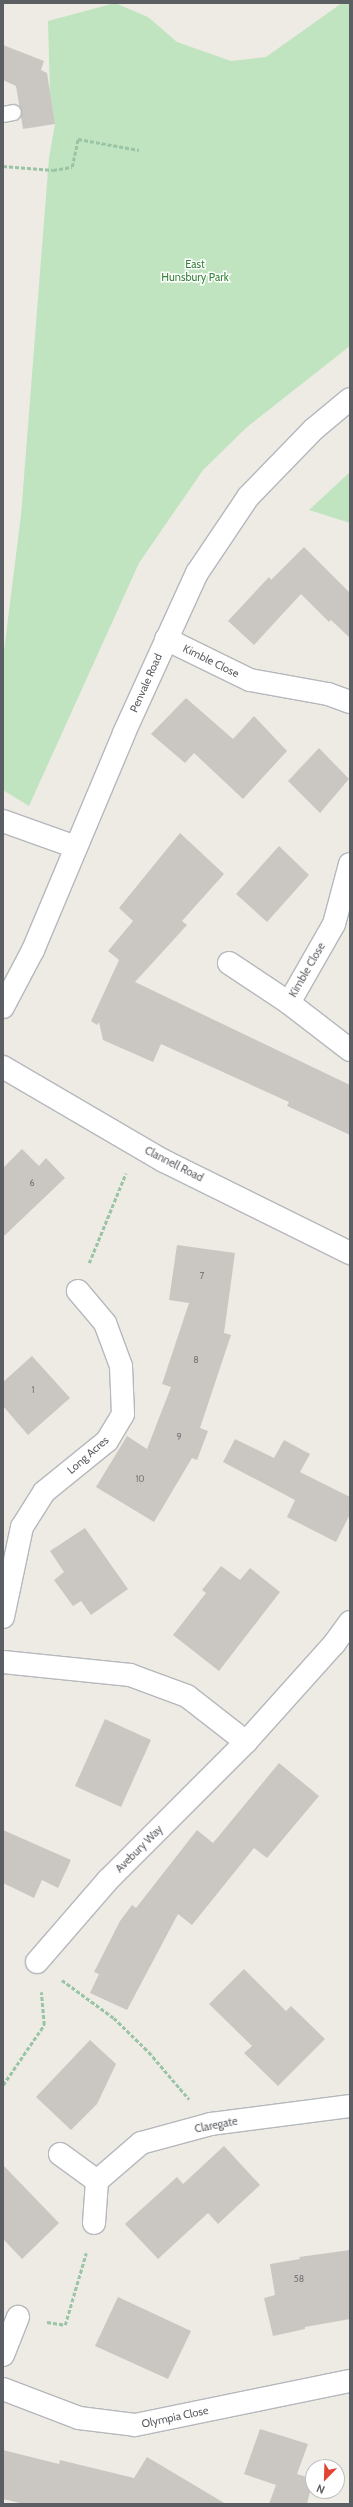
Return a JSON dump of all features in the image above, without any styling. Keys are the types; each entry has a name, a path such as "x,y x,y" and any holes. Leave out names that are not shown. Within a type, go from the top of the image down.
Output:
{"street":[{"name":"Penvale Road","path":"3,1007 33,950 166,639 197,573 248,497 314,430 350,399"},
{"name":"Kimble Close","path":"166,639 250,680 328,694 350,702"},
{"path":"3,821 76,847"},
{"name":"Kimble Close","path":"350,864 334,924 289,1003 350,1050"},
{"path":"229,963 289,1003"},
{"name":"Clannell Road","path":"3,1067 137,1145 350,1253"},
{"name":"Long Acres","path":"3,1617 22,1527 44,1492 107,1441 123,1414 121,1366 105,1323 78,1291"},
{"name":"Avebury Way","path":"37,1962 108,1880 246,1742 334,1644 350,1622"},
{"path":"3,1662 130,1675 187,1696 246,1742"},
{"name":"Claregate","path":"97,2181 141,2143 211,2124 350,2106"},
{"path":"60,2154 97,2181 94,2223"},
{"path":"3,2355 18,2316"},
{"name":"Olympia Close","path":"3,2389 79,2418 135,2425 350,2381"}],"path":[{"path":"3,166 53,170 72,167 78,139 139,150"},
{"path":"78,1291 137,1145"},
{"path":"3,2085 44,2025 37,1962"},
{"path":"37,1962 114,2018 149,2052 211,2124"},
{"path":"18,2316 65,2325 94,2223"}],"green space":[{"name":"East Hunsbury Park","path":"115,3 148,17 177,42 231,61 266,57 342,3 350,3 350,346 247,427 203,470 139,563 29,806 3,790 3,659 21,515 49,158 55,124 50,95 48,21"},
{"path":"350,472 350,523 309,510"}],"building":[{"path":"3,45 44,61 41,70 47,73 55,124 23,129 16,86 3,80"},
{"path":"304,547 350,593 350,638 331,620 329,622 301,594 254,645 228,621 269,577 271,580"},
{"path":"186,698 233,739 254,716 287,751 243,799 194,753 185,763 151,734"},
{"path":"319,748 349,779 320,813 288,781"},
{"path":"180,833 224,874 182,921 187,925 135,982 350,1085 350,1135 287,1106 289,1102 161,1044 153,1062 103,1040 99,1022 97,1025 91,1021 119,960 108,951 133,921 119,908"},
{"path":"279,846 309,875 267,922 236,894"},
{"path":"22,1149 39,1166 46,1158 65,1178 3,1237 3,1168"},
{"path":"177,1245 235,1253 224,1333 231,1335 200,1428 208,1431 197,1460 192,1458 154,1522 96,1487 127,1436 147,1449 171,1387 162,1384 189,1303 169,1300"},
{"path":"32,1356 70,1398 28,1435 3,1406 3,1382"},
{"path":"235,1439 274,1458 284,1440 310,1454 300,1472 350,1497 350,1514 336,1542 287,1517 295,1500 223,1462"},
{"path":"85,1528 128,1589 91,1615 81,1601 73,1606 54,1580 64,1572 50,1551"},
{"path":"221,1566 240,1580 250,1568 280,1592 219,1671 173,1635 206,1593 202,1590"},
{"path":"105,1719 151,1740 121,1807 75,1786"},
{"path":"279,1763 319,1796 267,1858 254,1848 192,1925 178,1914 127,2010 90,1993 99,1974 94,1972 120,1921 132,1905 136,1908 197,1830 213,1843"},
{"path":"3,1830 71,1860 58,1888 42,1880 34,1898 3,1883"},
{"path":"244,1969 286,2011 291,2006 325,2039 278,2086 244,2053 252,2046 209,2004"},
{"path":"90,2040 116,2064 97,2104 71,2130 36,2097"},
{"path":"224,2146 260,2185 218,2224 208,2213 158,2259 125,2224 177,2177 183,2184"},
{"path":"3,2165 59,2223 22,2259 3,2239"},
{"path":"350,2250 350,2319 305,2327 305,2329 273,2336 264,2298 275,2295 270,2264 300,2259 299,2257"},
{"path":"118,2297 191,2331 168,2379 95,2346"},
{"path":"260,2429 308,2444 297,2474 305,2476 305,2499 308,2499 307,2504 269,2504 276,2485 244,2474"},
{"path":"3,2450 59,2464 60,2460 134,2478 147,2457 226,2504 24,2504 3,2499"}]}
